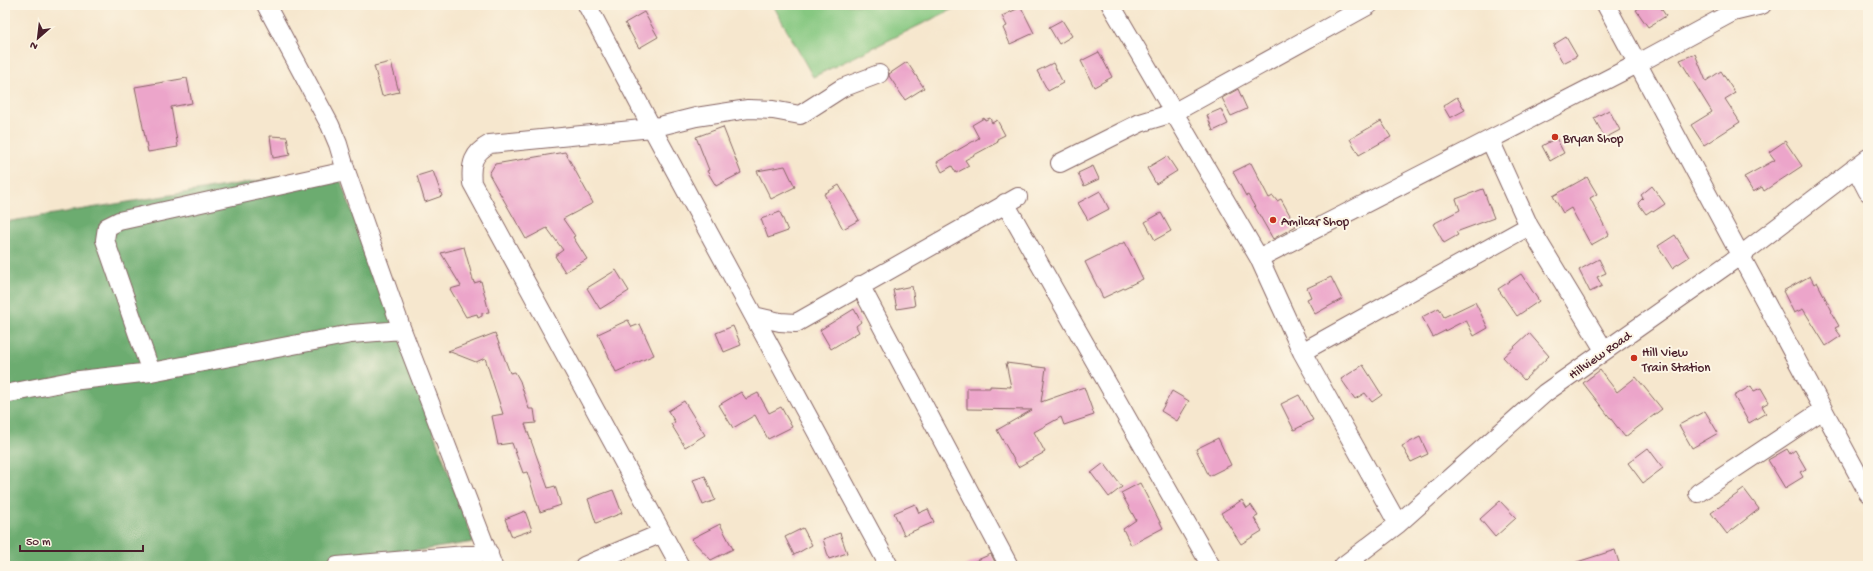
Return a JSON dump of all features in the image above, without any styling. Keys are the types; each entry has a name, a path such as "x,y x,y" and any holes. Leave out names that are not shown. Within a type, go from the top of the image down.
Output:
{"street":[{"path":"266,5 330,125 338,144 346,171 402,330 491,560 337,566"},
{"path":"587,5 889,566"},
{"path":"1111,5 1259,258 1302,352 1398,524"},
{"path":"1060,163 1140,123 1173,113 1369,5"},
{"path":"1606,5 1868,493"},
{"path":"1259,258 1637,64 1733,12 1762,5"},
{"path":"680,566 472,183 470,172 472,162 479,150 490,144 652,128 696,117 748,109 773,110 800,115 842,88 879,74"},
{"path":"1490,140 1529,226 1604,350"},
{"path":"1862,162 1868,192"},
{"name":"Hillview Road","path":"1353,563 1545,393 1741,255 1862,162"},
{"path":"151,372 105,240 107,228 119,221 346,171"},
{"path":"754,316 780,322 796,323 860,285 1012,200 1211,566"},
{"path":"1302,352 1529,226"},
{"path":"860,285 1009,566"},
{"path":"5,394 71,381 151,372 351,334 402,330"},
{"path":"1698,493 1823,410"},
{"path":"584,566 662,533"}],"green space":[{"path":"773,5 961,5 813,77"},
{"path":"336,168 474,542 319,566 5,566 5,222"}],"building":[{"path":"1644,5 1659,5 1666,16 1648,27 1636,10"},
{"path":"1021,7 1034,33 1010,44 1003,28 1007,26 1002,16"},
{"path":"644,12 658,37 639,48 625,23"},
{"path":"1062,20 1072,36 1059,44 1049,27"},
{"path":"1566,37 1577,56 1563,63 1553,45"},
{"path":"1099,52 1112,77 1094,87 1081,61"},
{"path":"1695,54 1706,81 1721,71 1735,93 1725,99 1740,122 1704,145 1691,125 1712,112 1680,60"},
{"path":"391,62 399,92 382,96 374,66"},
{"path":"907,62 924,88 905,100 889,74"},
{"path":"1053,63 1063,83 1048,91 1037,71"},
{"path":"187,78 192,103 171,107 178,147 148,152 135,87"},
{"path":"1238,89 1247,109 1231,116 1222,98"},
{"path":"1457,97 1465,110 1450,118 1443,106"},
{"path":"1221,109 1228,124 1213,131 1207,115"},
{"path":"1609,110 1620,130 1605,138 1594,118"},
{"path":"984,118 985,120 990,118 992,123 997,120 1005,135 997,139 998,142 965,160 969,166 956,173 952,166 942,172 937,162 979,138 972,125"},
{"path":"1381,121 1391,137 1359,155 1350,139"},
{"path":"723,127 741,173 716,186 707,171 709,170 696,137"},
{"path":"270,136 287,137 290,155 273,158"},
{"path":"1556,138 1564,153 1550,161 1542,146"},
{"path":"1785,141 1802,166 1764,191 1762,187 1753,192 1744,177 1775,160 1769,152"},
{"path":"565,152 593,203 563,219 575,236 573,237 587,259 565,272 555,256 563,250 547,228 526,239 489,174 495,164"},
{"path":"1167,156 1177,171 1156,184 1147,168"},
{"path":"1251,163 1269,198 1273,196 1277,201 1281,199 1296,226 1273,239 1233,172"},
{"path":"785,166 795,187 771,199 757,171"},
{"path":"1093,166 1099,179 1084,186 1078,173"},
{"path":"433,171 442,196 425,202 417,176"},
{"path":"1587,177 1597,194 1590,198 1609,235 1591,245 1571,208 1563,213 1553,196"},
{"path":"839,185 859,220 843,229 824,194"},
{"path":"1652,186 1665,204 1653,212 1652,210 1646,214 1638,203 1643,198 1641,195"},
{"path":"1483,189 1494,218 1456,232 1458,235 1444,243 1433,224 1460,210 1456,199"},
{"path":"1100,191 1109,209 1088,220 1078,203"},
{"path":"780,212 788,231 768,238 761,219"},
{"path":"1161,213 1171,231 1155,240 1145,222"},
{"path":"1675,235 1689,257 1672,268 1658,246"},
{"path":"1125,242 1143,279 1103,298 1085,262"},
{"path":"464,247 474,283 481,281 489,312 482,313 482,316 478,318 477,314 466,317 450,289 461,286 441,253"},
{"path":"1599,259 1606,273 1597,277 1602,286 1590,292 1579,270"},
{"path":"616,270 629,291 600,309 587,288"},
{"path":"1521,274 1539,301 1517,316 1498,289"},
{"path":"1810,276 1814,284 1817,282 1839,326 1835,328 1841,336 1826,346 1803,309 1794,313 1783,291"},
{"path":"1331,277 1342,299 1315,314 1307,299 1311,297 1307,288"},
{"path":"912,286 915,306 897,309 893,290"},
{"path":"1475,302 1488,328 1474,336 1466,320 1433,337 1422,317 1439,308 1444,317"},
{"path":"854,309 861,322 856,326 859,332 831,349 820,330"},
{"path":"628,320 632,327 640,324 654,355 616,372 598,334"},
{"path":"733,326 741,345 724,352 716,333"},
{"path":"495,333 510,373 515,372 520,381 529,409 534,409 536,423 525,424 548,488 555,486 561,505 540,512 527,472 523,473 512,443 498,445 492,416 503,414 485,358 476,362 448,351"},
{"path":"1529,333 1549,356 1524,380 1503,357"},
{"path":"1006,363 1046,368 1041,402 1084,387 1094,415 1064,425 1061,417 1034,432 1045,452 1018,467 997,430 1032,410 967,409 967,388 990,388 990,386 1011,387"},
{"path":"1363,365 1382,395 1372,402 1365,393 1355,399 1341,379"},
{"path":"1600,370 1617,392 1636,377 1662,409 1625,437 1583,383"},
{"path":"1751,386 1754,391 1761,388 1769,402 1762,406 1766,413 1749,423 1734,396"},
{"path":"1172,391 1189,401 1177,421 1161,411"},
{"path":"741,392 746,399 758,393 769,413 781,407 792,427 768,439 755,415 733,428 719,405"},
{"path":"1299,395 1313,420 1294,430 1281,404"},
{"path":"684,401 705,435 685,447 671,424 675,422 668,411"},
{"path":"1705,411 1718,433 1692,448 1679,425"},
{"path":"1420,437 1428,454 1411,462 1402,446"},
{"path":"1218,438 1231,465 1209,476 1196,449"},
{"path":"1648,448 1663,468 1643,483 1628,463"},
{"path":"1787,449 1790,454 1795,450 1806,469 1800,472 1803,477 1785,488 1768,460"},
{"path":"1104,463 1122,487 1109,497 1091,473"},
{"path":"705,476 715,500 703,505 693,480"},
{"path":"1140,483 1163,528 1131,545 1123,529 1136,520 1121,493"},
{"path":"1744,489 1759,509 1727,534 1711,513"},
{"path":"613,490 622,513 596,523 588,499"},
{"path":"1242,500 1247,508 1251,505 1258,516 1254,518 1262,531 1241,544 1221,513"},
{"path":"1500,501 1516,518 1495,537 1480,519"},
{"path":"915,504 919,513 928,509 934,522 904,535 894,513"},
{"path":"525,511 532,530 512,537 505,519"},
{"path":"720,524 733,549 711,560 691,539"},
{"path":"803,528 812,545 794,555 785,537"},
{"path":"840,533 847,553 829,559 823,539"},
{"path":"1615,550 1620,566 1574,566 1574,563"},
{"path":"991,554 997,566 964,566"}],"place":[{"name":"Bryan Shop","path":"1555,137"},
{"name":"Amilcar Shop","path":"1273,220"},
{"name":"Hill View Train Station","path":"1634,358"}]}
